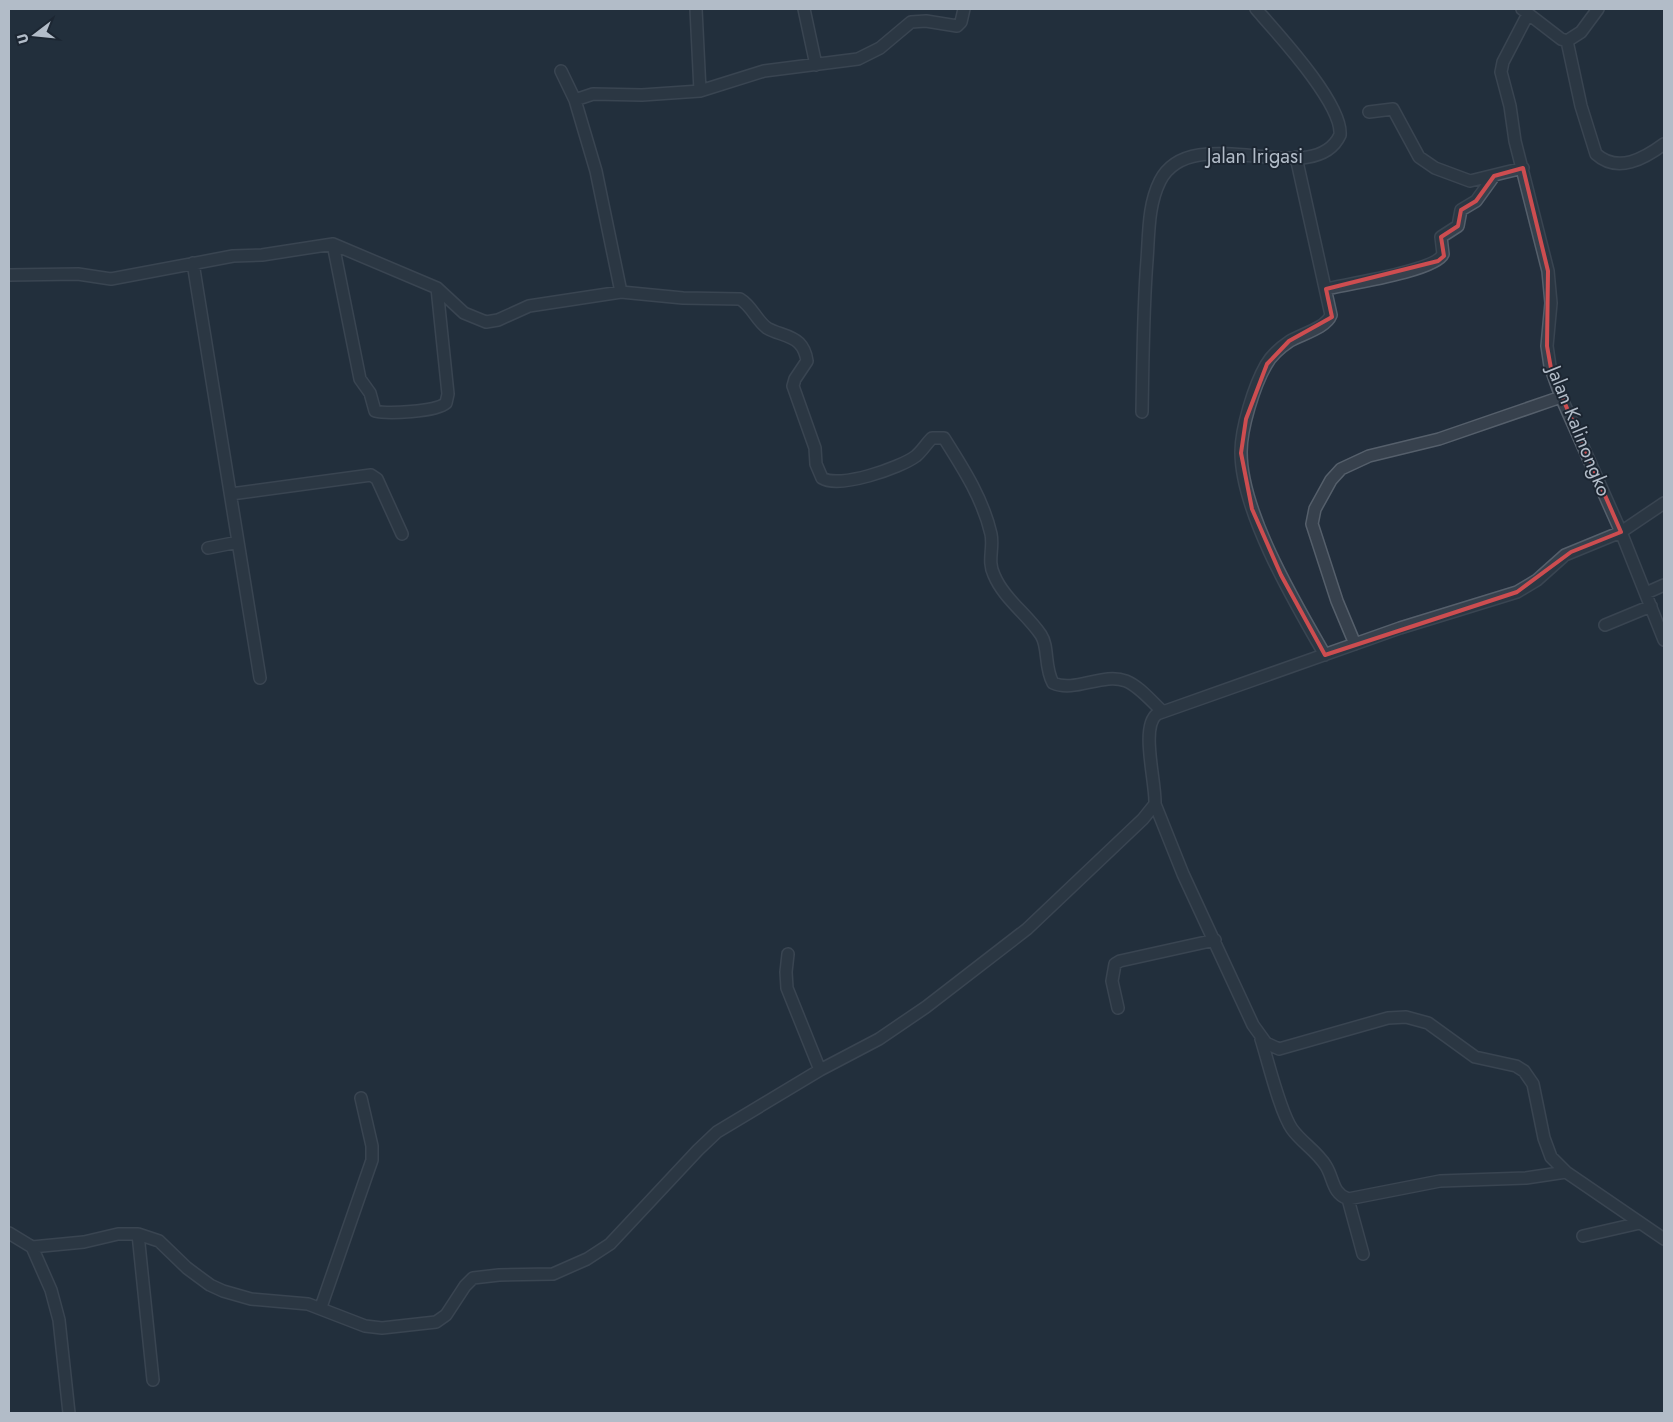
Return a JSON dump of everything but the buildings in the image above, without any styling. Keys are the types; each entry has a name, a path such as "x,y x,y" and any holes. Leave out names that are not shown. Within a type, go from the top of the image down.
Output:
{"street":[{"path":"696,9 700,91"},
{"path":"804,9 816,65"},
{"path":"574,100 593,94 642,96 700,91 764,72 851,60 866,56 911,22 926,21 956,26 961,22 964,9"},
{"name":"Jalan Irigasi","path":"1142,412 1143,310 1150,218 1160,182 1167,170 1181,161 1202,155 1314,156 1331,147 1340,135 1340,122 1337,113 1302,63 1256,9"},
{"path":"1567,41 1581,32 1598,9"},
{"path":"1525,11 1561,39 1567,41"},
{"name":"Jalan Kalinongko","path":"1525,11 1503,62 1501,72 1548,271 1551,303 1548,355 1561,398 1620,532 1664,640"},
{"path":"1567,41 1581,106 1596,154 1610,161 1633,162 1646,158 1664,144"},
{"path":"561,71 574,100 596,171 621,292"},
{"path":"1369,112 1393,109 1417,154 1428,164 1470,181 1523,168"},
{"path":"1296,157 1326,289 1331,313 1330,319 1290,341 1270,359 1263,371 1246,419 1240,453 1252,509 1281,575 1325,655"},
{"path":"1326,289 1392,275 1438,261 1444,254 1440,237 1458,226 1461,210 1476,201 1494,176"},
{"path":"333,244 360,380 370,393 375,411 434,409 446,403 448,394 437,288"},
{"path":"9,275 78,274 111,279 193,263 333,244 437,288 464,313 486,322 498,320 529,306 621,292 683,298 740,299 746,302 766,326 800,343 807,361 795,379 793,386 815,448 819,474 823,480 831,482 843,480 894,468 915,457 932,438 944,438 969,478 986,519 991,536 990,565 994,576 1002,590 1043,637 1047,669 1053,683 1062,687 1099,680 1126,681 1162,711"},
{"path":"193,263 260,678"},
{"path":"1355,644 1334,592 1312,524 1315,509 1331,480 1341,469 1369,456 1439,439 1561,398"},
{"path":"230,494 371,475 377,479 402,534"},
{"path":"1566,1172 1526,1178 1440,1181 1348,1199 1338,1194 1323,1162 1291,1129 1261,1039 1183,874 1155,804 1149,728 1152,718 1162,711 1400,628 1517,592 1537,580 1571,552 1620,532 1664,503"},
{"path":"208,548 238,542"},
{"path":"1646,594 1664,585"},
{"path":"1605,625 1651,606"},
{"path":"32,1247 84,1242 118,1234 138,1234 159,1241 187,1268 210,1285 223,1291 251,1299 308,1304 365,1326 382,1328 429,1323 446,1315 465,1286 473,1278 499,1275 545,1275 573,1267 610,1244 717,1132 820,1070 902,1024 1002,949 1027,929 1118,843 1155,804"},
{"path":"1118,1008 1112,981 1115,964 1120,961 1214,940"},
{"path":"788,954 787,988 820,1070"},
{"path":"1261,1039 1279,1049 1378,1019 1406,1017 1428,1023 1470,1054 1516,1066 1526,1073 1535,1090 1548,1150 1566,1172 1664,1239"},
{"path":"321,1308 372,1160 372,1146 361,1098"},
{"path":"1348,1199 1363,1254"},
{"path":"1583,1236 1640,1223"},
{"path":"9,1233 32,1247 51,1290 59,1320 69,1413"},
{"path":"138,1234 153,1380"}],"highlighted area":[{"path":"1523,168 1548,271 1547,346 1552,374 1621,532 1571,552 1517,592 1325,655 1281,575 1252,509 1241,453 1246,419 1267,364 1289,341 1332,317 1326,289 1438,261 1444,256 1441,237 1458,226 1461,210 1476,201 1494,176"}]}
